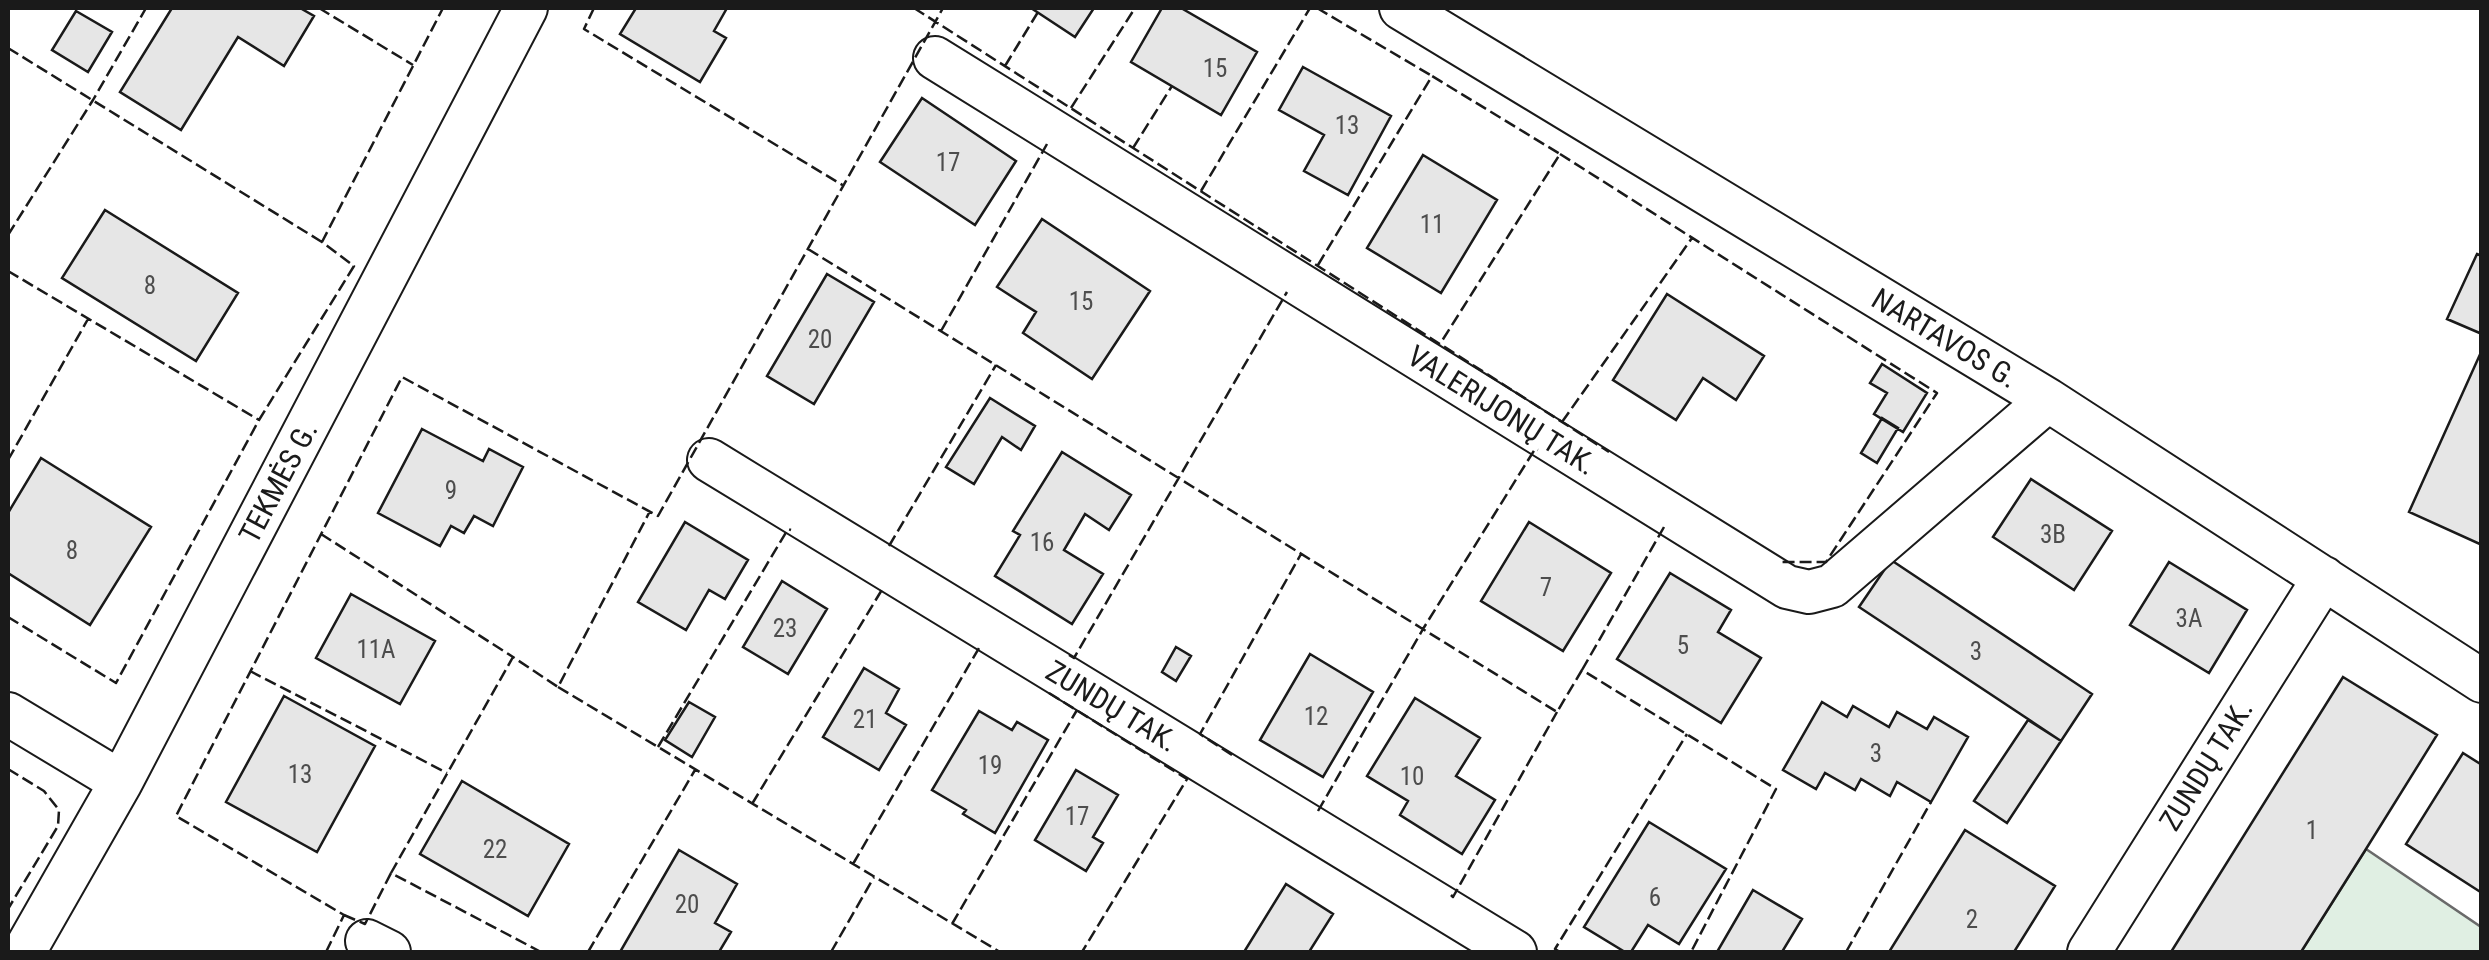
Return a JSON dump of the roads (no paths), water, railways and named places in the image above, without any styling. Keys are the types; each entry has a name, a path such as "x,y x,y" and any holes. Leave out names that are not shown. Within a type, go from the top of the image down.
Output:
{"street":[{"name":"TEKMĖS G.","path":"24,952 121,782 526,8"},
{"name":"NARTAVOS G.","path":"1401,8 2048,400 2482,680"},
{"name":"VALERIJONŲ TAK.","path":"935,58 1787,587 1809,592 1832,586 2048,400"},
{"name":"ZUNDŲ TAK.","path":"709,460 1515,952"},
{"name":"ZUNDŲ TAK.","path":"2088,952 2324,578"},
{"path":"8,714 121,782"}]}
